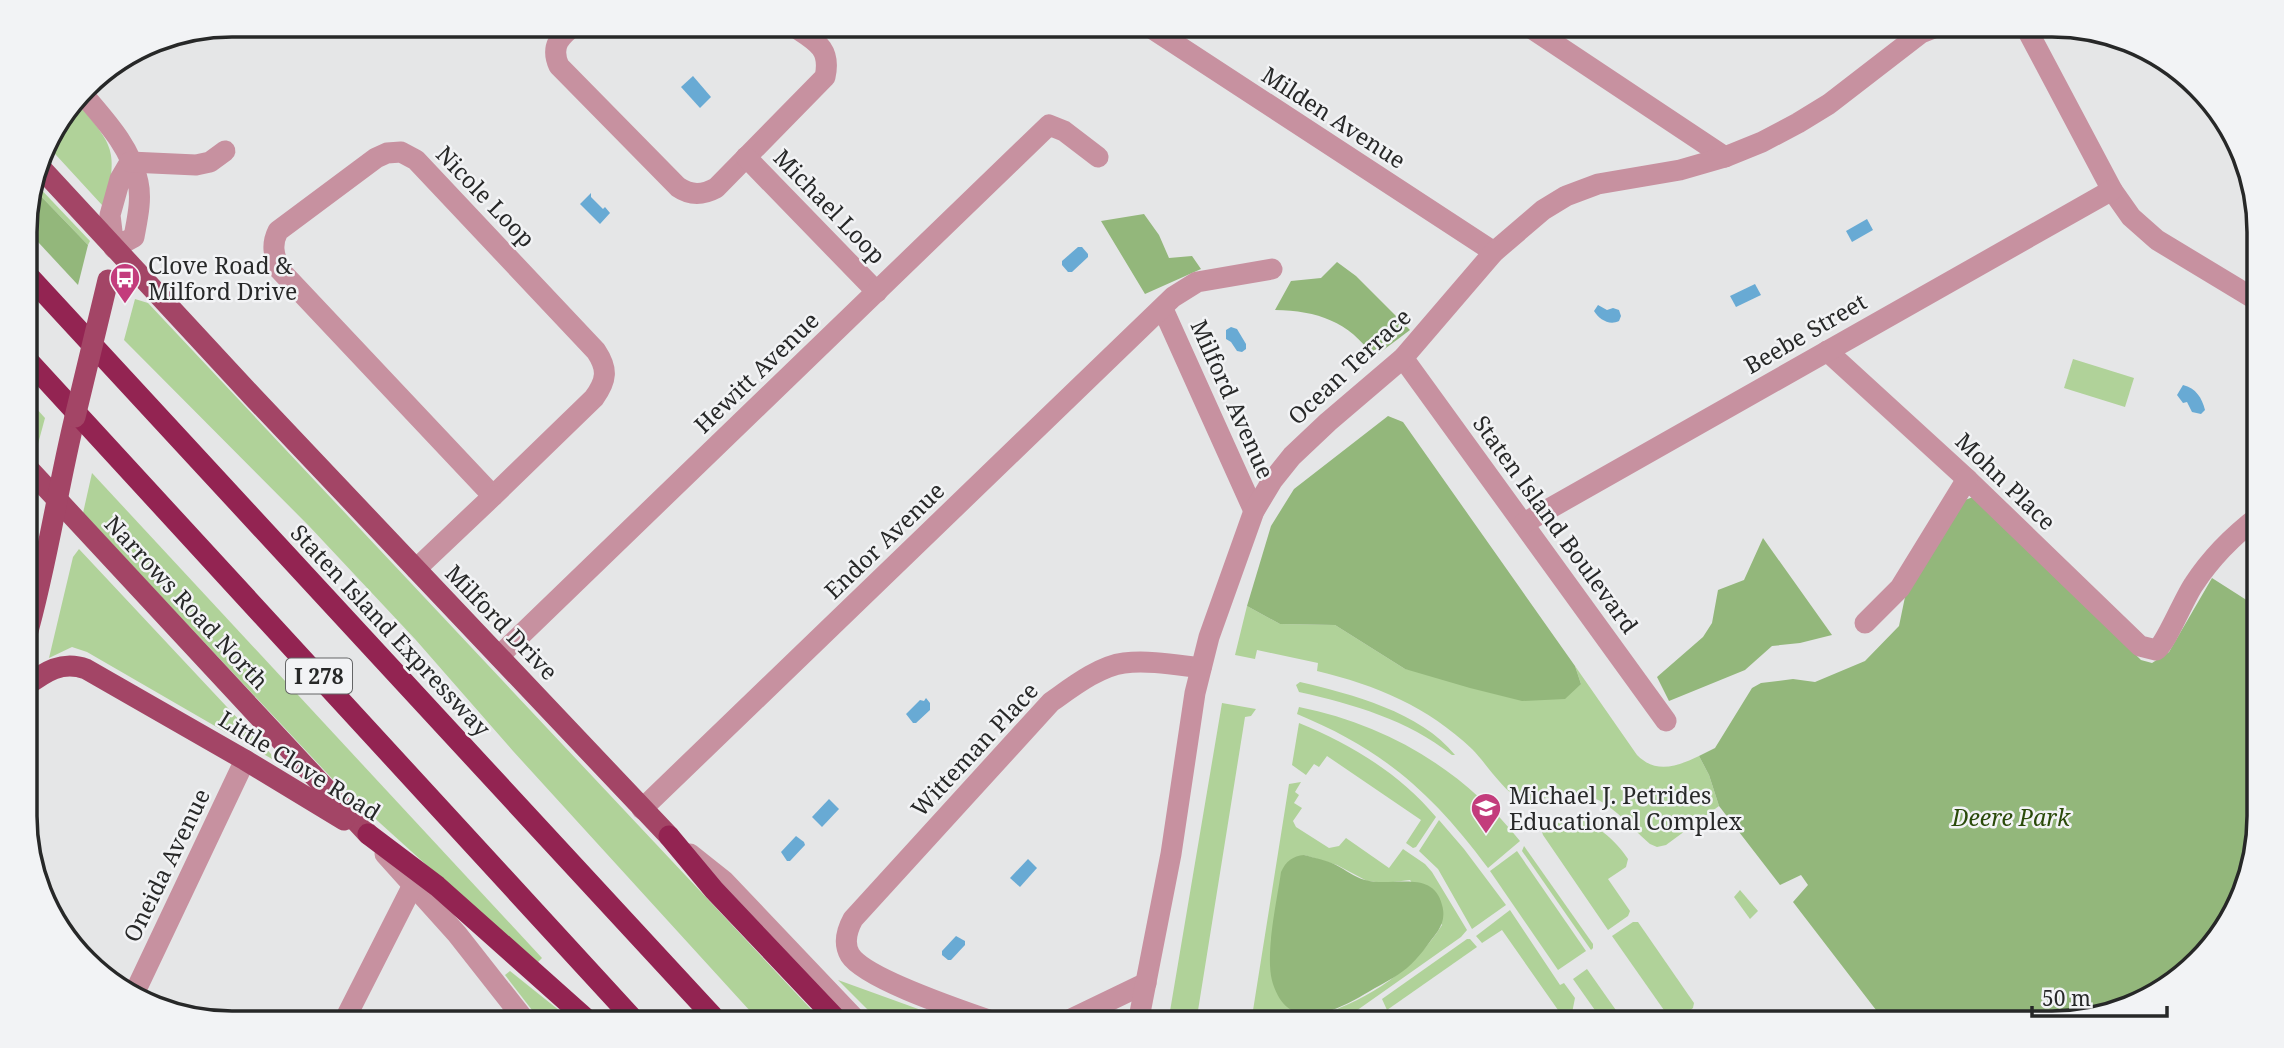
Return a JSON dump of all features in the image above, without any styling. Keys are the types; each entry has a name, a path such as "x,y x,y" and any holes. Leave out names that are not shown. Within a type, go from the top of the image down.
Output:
{"highway":[{"name":"Staten Island Expressway","path":"37,285 708,1011"},
{"name":"I 278","path":"37,370 626,1011"},
{"path":"368,834 437,886 578,1011"},
{"path":"668,836 714,890 830,1011"}],"main road":[{"name":"Milford Drive","path":"46,173 668,836"},
{"path":"37,596 53,529 61,474 114,248"},
{"name":"Narrows Road North","path":"37,478 368,834"},
{"name":"Little Clove Road","path":"37,679 55,668 68,665 79,667 245,760 368,834"}],"street":[{"name":"Michael Loop","path":"560,37 556,44 559,66 678,187 695,194 716,188 825,77 828,65 825,52 808,37"},
{"name":"Milden Avenue","path":"1165,37 1494,253"},
{"path":"1545,37 1725,157"},
{"name":"Ocean Terrace","path":"1140,1011 1171,854 1201,668 1209,637 1254,511 1272,481 1292,456 1403,358 1494,253 1543,210 1566,196 1598,184 1681,170 1725,157 1798,123 1829,104 1906,37"},
{"path":"2031,37 2112,190 2131,217 2157,240 2247,294"},
{"path":"88,101 114,132 130,162"},
{"name":"Hewitt Avenue","path":"499,656 1049,125 1063,131 1098,157"},
{"path":"130,162 196,165 210,162 225,151"},
{"name":"Nicole Loop","path":"416,569 494,496 594,398 607,375 596,351 416,160 401,152 387,153 376,158 278,231 273,240 273,253 279,269 494,496"},
{"name":"Michael Loop","path":"746,157 877,292"},
{"path":"114,248 110,215 120,179 130,162"},
{"name":"Beebe Street","path":"1524,523 2112,190"},
{"path":"1163,309 1174,297 1197,282 1272,269"},
{"name":"Milford Avenue","path":"1163,309 1254,511"},
{"name":"Endor Avenue","path":"642,809 1163,309"},
{"name":"Mohn Place","path":"1828,351 2140,646 2156,650 2162,647 2194,583 2218,553 2247,527"},
{"name":"Staten Island Boulevard","path":"1403,358 1666,721"},
{"path":"1865,623 1900,588 1967,480"},
{"name":"Witteman Place","path":"965,1011 919,994 865,969 854,960 846,944 853,919 1051,702 1086,678 1121,663 1164,663 1201,668"},
{"name":"Oneida Avenue","path":"137,987 245,760"},
{"name":"Little Clove Road","path":"368,834 474,954 518,1011"},
{"name":"Milford Drive","path":"668,836 724,881 848,1011"},
{"path":"349,1011 413,885"},
{"path":"1088,1011 1146,983"}],"green space":[{"path":"82,108 109,147 112,170 106,204 102,205 54,153"},
{"path":"41,190 90,241 88,245 40,195"},
{"path":"40,195 88,245 78,285 37,241"},
{"path":"1144,214 1159,235 1169,258 1192,256 1201,269 1145,294 1101,221"},
{"path":"1337,262 1356,276 1410,330 1374,357 1354,335 1331,320 1305,313 1275,310 1291,281 1321,278"},
{"path":"135,299 148,303 813,1011 750,1011 513,751 415,639 309,526 124,340"},
{"path":"2073,359 2134,378 2125,407 2064,388"},
{"path":"37,409 45,418 37,448"},
{"path":"1388,416 1403,422 1575,666 1581,684 1565,699 1522,701 1405,669 1335,625 1280,624 1247,606 1271,526 1294,489"},
{"path":"92,473 542,958 536,964 339,786 83,513"},
{"name":"Deere Park","path":"1973,497 2141,660 2152,663 2169,652 2212,578 2247,600 2247,829 2237,879 2221,914 2207,935 2171,971 2127,996 2090,1008 2065,1011 1877,1011 1793,902 1808,885 1801,875 1780,885 1719,806 1709,775 1699,756 1715,748 1752,688 1761,683 1793,679 1815,682 1865,661 1899,626 1905,597 1965,500"},
{"path":"1763,538 1832,635 1772,646 1745,670 1669,701 1657,677 1703,637 1712,623 1718,590 1744,580"},
{"path":"79,549 271,754 272,759 87,652 72,647 49,658 73,557"},
{"path":"1247,606 1280,624 1335,625 1405,669 1581,684 1575,666 1637,755 1644,761 1666,767 1699,756 1709,775 1719,806 1666,845 1657,847 1650,844 1611,808 1588,796 1575,793 1536,801 1520,799 1507,790 1472,749 1455,734 1438,721 1400,700 1360,683 1317,671 1318,663 1257,650 1255,659 1235,655"},
{"path":"1300,682 1341,692 1404,716 1441,740 1455,755 1417,732 1379,715 1299,692 1296,685"},
{"path":"1222,703 1256,709 1251,716 1245,717 1198,1011 1170,1011"},
{"path":"1299,707 1363,726 1422,754 1474,793 1520,841 1488,868 1447,817 1404,776 1356,743 1297,714"},
{"path":"1299,723 1356,751 1391,774 1422,801 1436,817 1416,847 1406,843 1421,820 1327,756 1319,767 1314,764 1306,775 1292,765"},
{"path":"1301,782 1295,792 1299,795 1294,803 1302,808 1293,821 1296,827 1329,848 1339,846 1346,838 1389,868 1403,849 1432,872 1467,930 1461,937 1356,1011 1331,1011 1357,1000 1390,980 1418,955 1442,925 1410,880 1385,883 1367,881 1337,865 1304,855 1322,1011 1253,1011 1289,784"},
{"path":"1568,818 1585,821 1602,831 1628,859 1626,867 1608,879 1630,911 1628,916 1608,930 1543,835 1542,832 1553,822"},
{"path":"1439,820 1506,905 1472,929 1438,869 1419,851"},
{"path":"1524,846 1593,944 1591,950 1522,851"},
{"path":"1517,851 1586,951 1558,970 1490,871"},
{"path":"1304,855 1332,863 1365,880 1421,883 1430,887 1442,905 1442,922 1438,931 1407,968 1344,1005 1330,1011 1291,1010 1281,1000 1273,984 1270,959 1281,872 1290,860"},
{"path":"1740,890 1758,911 1750,919 1734,897"},
{"path":"1510,910 1560,985 1564,983 1575,998 1572,1011 1559,1011 1502,930 1482,943 1476,936"},
{"path":"1633,922 1638,922 1694,1003 1693,1008 1689,1011 1665,1011 1612,936"},
{"path":"1467,939 1477,947 1387,1010 1382,999"},
{"path":"1587,969 1617,1011 1596,1011 1573,979"},
{"path":"510,971 560,1011 533,1011 505,975"},
{"path":"838,980 924,1011 869,1011"}],"water":[{"path":"693,76 711,97 700,108 681,87"},
{"path":"591,193 591,197 610,213 600,224 580,204"},
{"path":"1867,219 1873,230 1852,242 1846,231"},
{"path":"1078,247 1082,247 1088,257 1072,272 1068,272 1062,261"},
{"path":"1755,284 1761,295 1736,307 1730,296"},
{"path":"1598,305 1607,310 1619,310 1619,321 1612,323 1601,319 1594,311"},
{"path":"1231,327 1237,329 1246,344 1246,349 1242,352 1237,351 1226,339 1226,330"},
{"path":"2183,385 2192,388 2200,398 2205,410 2201,414 2192,412 2187,402 2183,403 2177,395"},
{"path":"926,698 930,703 930,710 913,723 906,714 920,700 924,701"},
{"path":"829,799 839,809 822,827 812,817"},
{"path":"796,836 805,845 787,861 781,852"},
{"path":"1028,859 1037,868 1020,887 1010,878"},
{"path":"956,936 965,941 965,945 948,960 942,955 942,951"}],"place":[{"name":"Clove Road & Milford Drive","path":"125,305"},
{"name":"Michael J. Petrides Educational Complex","path":"1486,835"}]}
